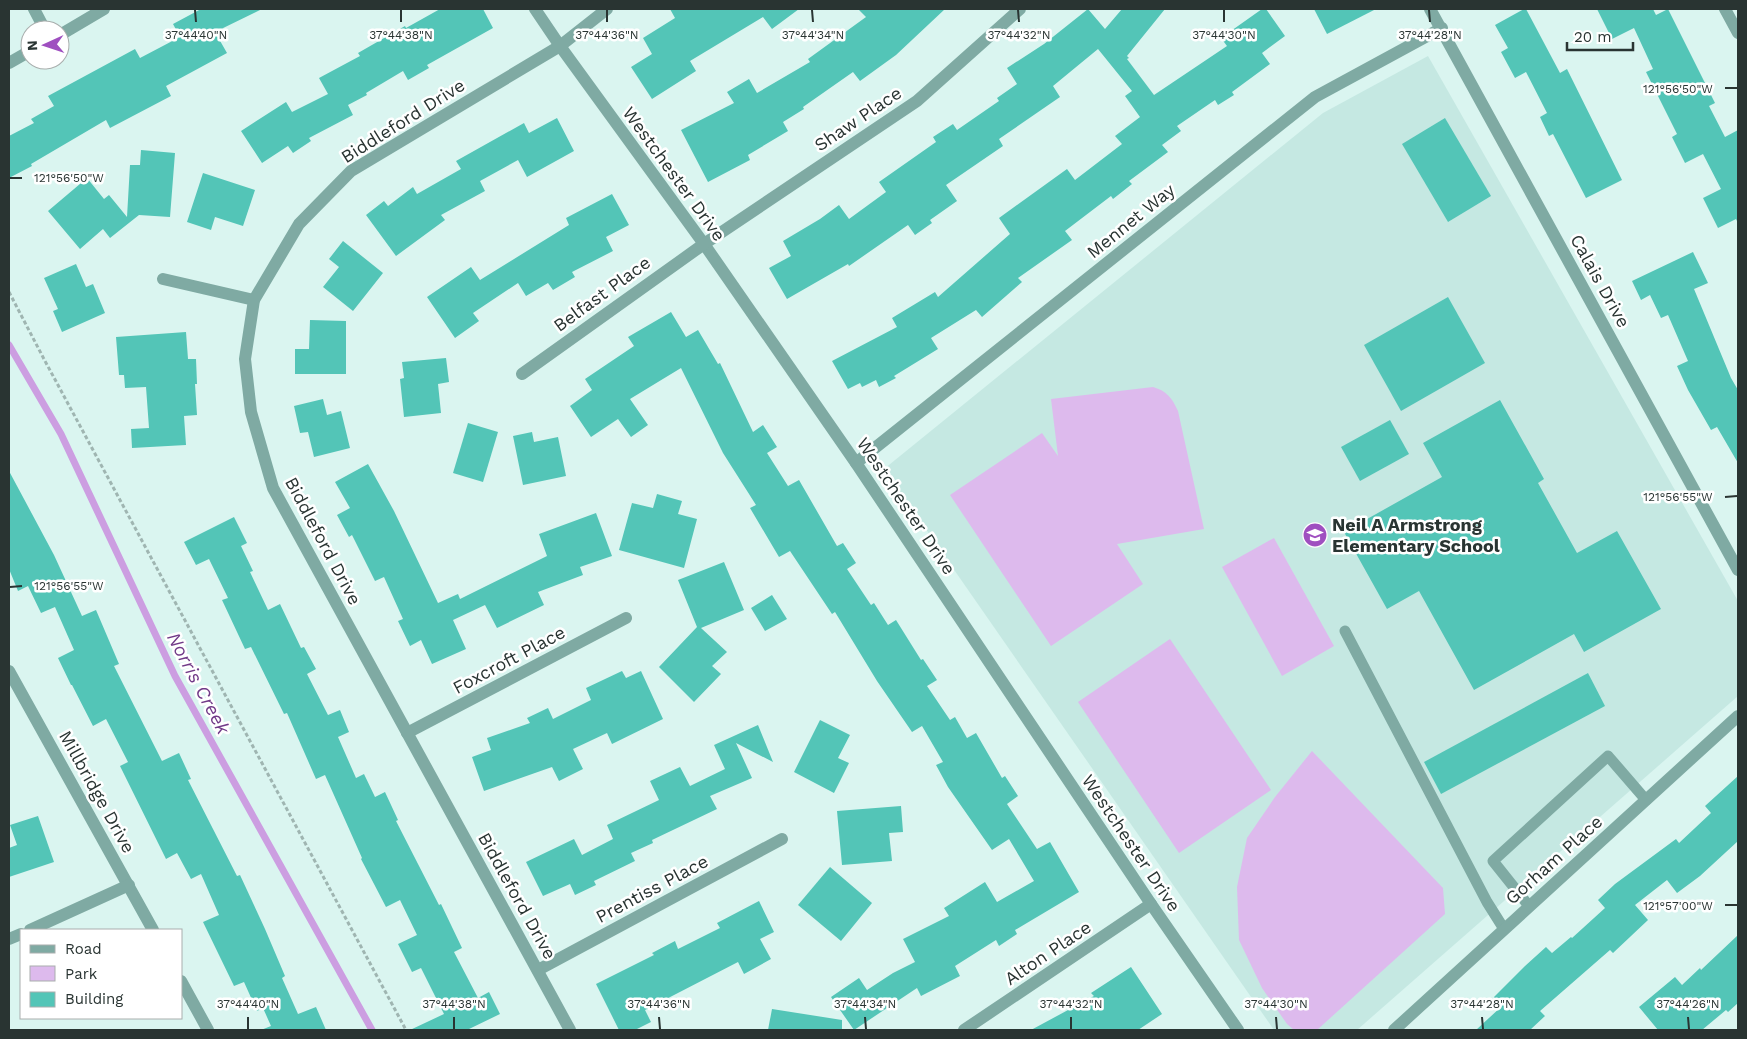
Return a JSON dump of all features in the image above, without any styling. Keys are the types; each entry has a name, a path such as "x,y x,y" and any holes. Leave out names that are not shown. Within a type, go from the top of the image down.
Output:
{"street":[{"path":"70,28 104,9"},
{"name":"Westchester Drive","path":"535,9 704,244 856,462 1151,904 1238,1030"},
{"path":"560,46 607,9"},
{"name":"Shaw Place","path":"704,244 917,101 1020,9"},
{"name":"Calais Drive","path":"1430,9 1738,570"},
{"path":"1725,9 1738,33"},
{"name":"Mennet Way","path":"856,462 1315,97 1442,28"},
{"name":"Biddleford Drive","path":"560,46 351,171 299,224 254,300 245,359 251,412 273,488 570,1030"},
{"path":"9,63 20,57"},
{"name":"Belfast Place","path":"522,374 704,244"},
{"path":"163,279 254,300"},
{"name":"Foxcroft Place","path":"408,732 626,618"},
{"name":"Millbridge Drive","path":"9,671 152,929"},
{"name":"Gorham Place","path":"1394,1030 1738,716"},
{"name":"Prentiss Place","path":"538,970 782,839"},
{"path":"32,929 129,885"},
{"name":"Alton Place","path":"964,1030 1151,904"},
{"path":"182,983 208,1030"}],"lane":[{"path":"1345,631 1487,902 1504,929"},
{"path":"1530,906 1493,862 1608,756 1646,800"}],"path":[{"path":"9,292 406,1030"}],"shaded area":[{"name":"Neil A Armstrong Elementary School","path":"1428,56 1738,601 1738,696 1357,1030 1274,1030 884,469 1323,113"}],"green space":[{"path":"1153,387 1168,396 1174,402 1178,411 1204,529 1117,544 1143,584 1051,646 950,495 1042,433 1058,456 1051,399"},
{"path":"1274,538 1334,646 1282,676 1222,567"},
{"path":"1170,639 1271,790 1179,853 1078,702"},
{"path":"1312,751 1443,888 1445,914 1317,1030 1294,1030 1287,1024 1262,988 1239,940 1237,887 1247,838 1275,797"}],"building":[{"path":"201,9 262,9 215,32 227,53 166,86 171,96 110,128 106,120 31,164 32,166 9,178 9,136 34,123 31,119 54,106 48,96 135,49 140,58 180,37 173,24"},
{"path":"440,9 483,9 493,28 427,65 429,68 408,80 403,71 348,105 353,115 309,138 311,141 293,153 288,146 262,163 241,131 286,102 292,112 328,94 319,78 360,56 358,53 405,26 406,28"},
{"path":"670,9 799,9 772,29 763,17 690,61 696,71 652,99 631,67 652,54 643,38 675,18"},
{"path":"858,9 945,9 896,55 860,81 853,72 803,107 804,109 783,122 788,131 748,155 750,160 708,182 681,130 734,103 727,92 749,79 757,93 810,62 808,59 866,17"},
{"path":"1088,9 1105,29 1122,9 1165,9 1127,56 1129,58 1127,59 1154,95 1227,46 1221,38 1262,9 1266,9 1285,36 1262,53 1270,64 1232,92 1234,95 1218,105 1215,100 1177,126 1181,131 1162,145 1168,152 1129,181 1132,184 1113,199 1111,196 1065,231 1072,240 1018,278 1022,282 982,317 976,310 931,338 938,349 894,376 896,378 879,387 876,380 862,387 860,383 848,389 832,361 897,327 892,318 935,292 938,297 1010,234 999,218 1067,169 1075,180 1122,144 1115,136 1140,117 1125,96 1132,91 1098,49 1053,86 1060,97 999,139 1003,146 946,185 957,201 930,220 932,223 915,235 908,225 849,266 848,264 787,299 769,268 791,256 783,241 820,219 839,205 849,219 886,192 879,182 936,142 933,137 953,124 957,130 999,101 997,98 1017,84 1007,68 1044,44"},
{"path":"1314,9 1376,9 1327,34"},
{"path":"1526,9 1560,73 1567,69 1622,180 1586,198 1553,134 1549,136 1540,117 1547,113 1526,72 1515,78 1501,52 1508,48 1495,25"},
{"path":"1597,9 1653,9 1656,15 1668,9 1715,103 1709,106 1725,137 1738,130 1738,223 1736,219 1718,228 1703,198 1721,189 1703,154 1685,163 1672,137 1677,134 1646,72 1653,69 1634,28 1612,39"},
{"path":"557,118 574,151 527,177 518,160 480,181 485,191 441,215 445,220 396,256 366,215 384,201 388,206 413,187 417,194 461,169 456,161 524,123 529,133"},
{"path":"1445,118 1491,196 1448,222 1402,144"},
{"path":"141,150 175,153 170,217 139,215 110,238 103,229 80,249 48,211 87,178 104,199 109,195 127,217 130,165 140,165"},
{"path":"203,173 255,190 243,226 215,217 211,230 187,222"},
{"path":"612,194 629,225 606,237 613,251 572,272 575,277 553,290 548,283 526,296 518,283 473,313 479,321 455,338 427,297 471,267 480,280 569,225 566,218"},
{"path":"343,241 383,273 353,311 323,287 339,267 329,259"},
{"path":"1693,252 1708,283 1694,289 1731,378 1738,390 1738,463 1717,427 1711,430 1688,390 1677,366 1688,361 1668,315 1661,318 1650,295 1641,300 1632,281"},
{"path":"76,264 86,287 93,284 105,313 62,332 53,311 58,309 44,278"},
{"path":"1448,297 1485,363 1401,411 1364,345"},
{"path":"671,312 686,337 698,330 718,364 720,363 753,432 763,425 777,447 767,453 788,486 799,480 837,546 843,543 856,563 847,569 871,605 874,603 888,625 896,620 921,660 923,659 937,680 927,686 950,720 955,717 967,738 976,733 1002,778 1005,776 1018,796 1007,804 1037,849 1050,842 1079,892 1015,930 1017,934 999,946 996,940 955,966 960,976 921,996 917,988 854,1030 831,997 859,978 867,990 893,973 915,962 903,939 949,916 944,908 985,882 997,902 1034,881 1009,839 992,850 948,787 936,765 943,762 922,726 912,732 877,681 835,612 832,614 790,551 779,557 750,508 756,505 723,453 681,368 630,399 648,425 631,437 618,419 591,437 570,406 592,390 585,379 634,346 628,337"},
{"path":"310,320 346,321 346,374 295,374 295,349 309,349"},
{"path":"186,332 188,359 196,359 197,415 184,416 186,445 132,448 131,429 149,428 146,387 125,388 124,375 119,375 116,337"},
{"path":"446,358 449,382 438,384 441,413 404,417 400,379 404,378 402,362"},
{"path":"323,399 327,415 341,411 350,448 314,457 308,432 300,433 294,406"},
{"path":"1500,400 1544,479 1538,483 1577,553 1617,531 1661,609 1584,652 1574,634 1474,690 1419,591 1387,609 1344,532 1442,477 1423,443"},
{"path":"1390,420 1409,454 1360,481 1341,447"},
{"path":"468,423 498,432 483,482 453,473"},
{"path":"532,432 534,442 558,437 566,476 523,485 513,436"},
{"path":"368,464 394,511 438,603 458,594 460,599 547,556 539,534 596,513 612,556 580,567 583,575 538,592 544,605 497,628 485,605 453,620 466,649 432,664 421,640 410,646 398,621 403,619 384,577 375,581 352,535 349,537 337,515 350,508 335,482"},
{"path":"9,471 54,555 82,616 96,610 119,664 114,666 162,761 179,753 191,779 188,780 237,876 240,875 265,929 285,976 282,978 298,1014 316,1007 326,1030 261,1030 271,1026 263,1008 257,1011 244,982 234,986 203,922 219,915 201,874 191,879 177,853 166,859 120,766 128,762 106,719 93,726 58,658 74,650 55,607 41,613 28,586 18,591 9,569"},
{"path":"657,494 682,501 678,514 697,519 684,568 619,550 632,503 653,508"},
{"path":"234,517 247,543 241,546 253,571 250,572 268,610 280,604 301,648 304,647 316,669 307,674 328,715 340,710 349,732 338,737 356,778 364,774 375,797 385,792 398,820 396,821 439,905 441,904 462,948 454,952 478,998 489,992 500,1014 467,1030 410,1030 444,1014 421,968 412,972 398,944 417,935 400,900 386,907 361,859 325,775 316,779 287,713 284,714 251,647 245,649 222,600 228,598 209,559 196,565 184,542"},
{"path":"724,562 744,610 701,628 727,652 712,666 721,674 694,702 659,667 697,627 678,580"},
{"path":"772,595 787,619 765,631 751,608"},
{"path":"622,671 626,678 641,671 663,719 612,744 607,733 573,749 583,769 559,781 552,767 484,791 472,757 491,750 487,738 530,723 527,718 548,708 553,719 591,700 586,688"},
{"path":"1588,673 1605,706 1441,794 1424,762"},
{"path":"820,720 850,735 838,758 849,763 834,793 794,772"},
{"path":"758,725 773,762 736,743 752,778 710,796 717,809 652,840 653,843 631,853 635,861 594,881 596,885 575,895 570,884 543,896 526,862 574,839 582,855 613,839 607,825 659,800 650,781 680,767 690,786 725,769 714,745"},
{"path":"1738,776 1738,841 1700,876 1677,893 1667,880 1635,905 1648,920 1613,953 1610,950 1540,1011 1545,1016 1530,1030 1476,1030 1502,1006 1494,997 1525,966 1546,947 1552,953 1572,938 1605,908 1598,900 1615,884 1676,839 1679,843 1711,813 1705,806"},
{"path":"901,806 903,832 889,833 892,861 842,865 837,811"},
{"path":"38,816 54,862 9,877 9,848 17,845 10,825"},
{"path":"830,867 872,903 841,941 798,905"},
{"path":"759,901 774,932 760,939 771,959 744,974 738,962 645,1010 651,1022 635,1030 619,1030 596,984 654,955 652,953 675,941 678,949 720,928 717,923"},
{"path":"1738,935 1738,1003 1728,1012 1726,1010 1702,1030 1658,1030 1639,1007 1675,977 1682,985"},
{"path":"1131,967 1162,1014 1138,1030 1031,1030 1094,996 1091,993"},
{"path":"772,1009 842,1020 842,1030 768,1030"}],"waterway":[{"name":"Norris Creek","path":"9,345 61,434 175,676 372,1030"}],"place":[{"name":"Neil A Armstrong Elementary School","path":"1315,535"}]}
